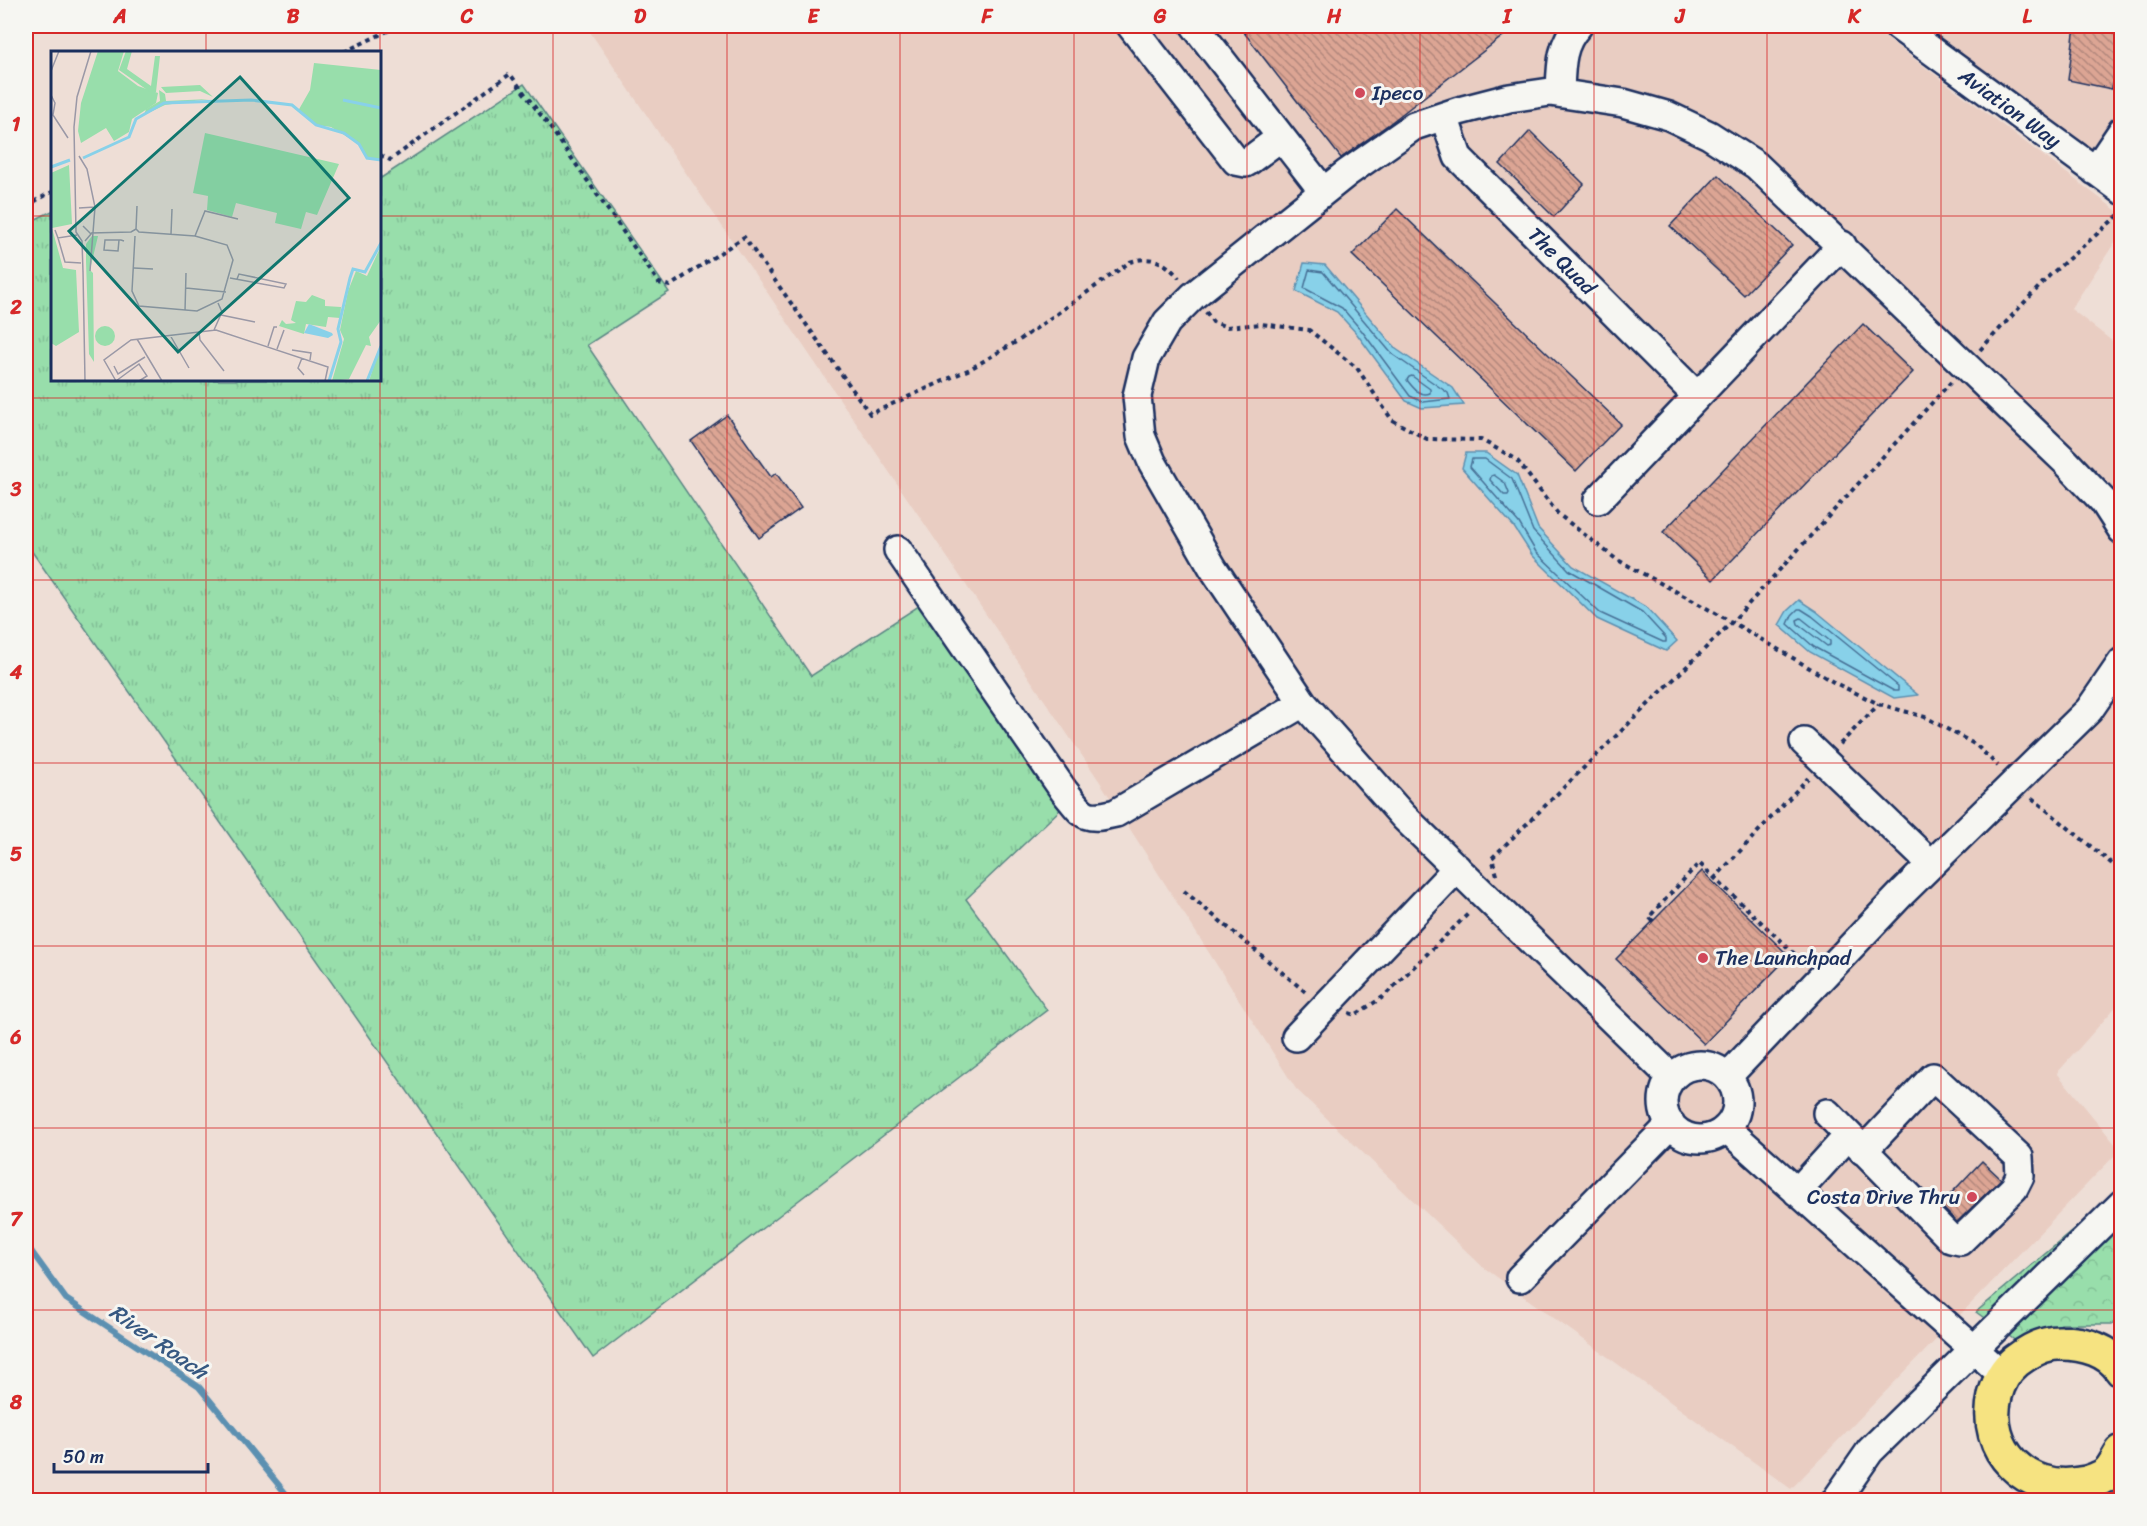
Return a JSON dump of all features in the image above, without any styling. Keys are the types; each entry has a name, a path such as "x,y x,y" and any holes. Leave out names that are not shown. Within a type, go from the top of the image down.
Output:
{"main road":[{"path":"2114,1352 2078,1343 2053,1342 2030,1350 2011,1365 1998,1385 1992,1408 1994,1433 2017,1486 2042,1483 2059,1494 2109,1472 2121,1452"}],"street":[{"path":"1195,26 1323,191"},
{"path":"1560,93 1562,52 1578,26"},
{"name":"Aviation Way","path":"1898,26 2121,190"},
{"path":"1135,27 1236,161 1246,163 1281,137"},
{"path":"1672,1078 1404,817 1303,703 1213,568 1152,462 1141,436 1137,396 1146,357 1167,322 1193,296 1323,191 1414,126 1509,98 1550,92 1623,103 1669,116 1708,135 1756,165 2074,470 2104,502 2121,530"},
{"name":"The Quad","path":"1444,116 1458,157 1697,396"},
{"path":"2095,171 2121,131"},
{"path":"1598,500 1842,245"},
{"path":"898,550 1082,814 1096,818 1116,813 1303,703"},
{"path":"1727,1077 1931,864 2089,710 2121,662"},
{"path":"1804,742 1931,864"},
{"path":"1296,1037 1457,868"},
{"path":"1704,1065 1716,1068 1727,1077 1737,1095 1737,1107 1733,1119 1726,1128 1710,1137 1692,1138 1680,1133 1665,1113 1663,1101 1672,1078 1681,1070 1704,1065"},
{"path":"1797,1192 1855,1143 1933,1077 2019,1157 2020,1176 2014,1188 1960,1241 1952,1239 1855,1143 1827,1113"},
{"path":"1520,1278 1671,1124"},
{"path":"1726,1128 2004,1376"},
{"path":"1836,1500 1870,1450 2121,1204"}],"path":[{"path":"346,51 398,26"},
{"path":"381,156 390,160 510,74 659,283 670,286 744,237 870,414 970,369 1021,339 1130,262 1146,258 1163,263 1172,270 1213,322 1227,327 1261,324 1309,330 1357,368 1392,420 1427,439 1481,440 1516,459 1558,514 1616,558 1732,622 1835,683 1879,704 1924,717 1976,745 2054,817 2121,872"},
{"path":"26,206 51,193"},
{"path":"1732,622 2050,275 2121,212"},
{"path":"1714,879 1879,704"},
{"path":"1653,921 1649,917 1699,863 1821,979"}],"shaded area":[{"path":"586,26 1870,26 2121,214 2121,233 2071,309 2121,348 2121,1001 2057,1073 2120,1150 1791,1489 1483,1267 1296,1089 1100,782"},
{"path":"1898,26 2121,26 2121,190"}],"green space":[{"path":"524,84 669,292 587,345 811,676 928,600 1063,807 966,899 1047,1010 593,1358 26,543 26,224 51,212 51,381 381,381 381,178"},
{"path":"2121,1190 2121,1315 2112,1324 2061,1324 2020,1344 1976,1312"}],"water":[{"path":"1304,263 1325,265 1396,349 1453,388 1464,405 1422,408 1406,401 1357,334 1337,312 1296,291"},
{"path":"1466,453 1486,453 1517,475 1538,528 1573,566 1646,607 1677,641 1666,651 1597,619 1532,555 1514,527 1462,468"},
{"path":"1799,600 1816,611 1918,695 1894,698 1810,652 1779,625 1787,611"}],"building":[{"name":"Ipeco","path":"1239,26 1516,26 1341,158"},
{"path":"2075,26 2120,26 2112,89 2068,80"},
{"path":"1530,131 1584,184 1554,217 1500,164"},
{"path":"1718,175 1792,245 1744,295 1670,226"},
{"path":"1397,209 1621,424 1576,471 1352,255"},
{"path":"1863,324 1913,372 1713,580 1663,532"},
{"path":"727,415 771,477 776,473 801,508 759,538 691,441"},
{"name":"The Launchpad","path":"1702,871 1789,956 1704,1044 1616,959"},
{"name":"Costa Drive Thru","path":"1982,1161 2001,1179 1957,1222 1940,1205"}],"waterway":[{"name":"River Roach","path":"26,1244 66,1299 199,1387 291,1500"}],"place":[{"name":"Ipeco","path":"1360,93"},
{"name":"The Launchpad","path":"1703,958"},
{"name":"Costa Drive Thru","path":"1972,1197"}]}
